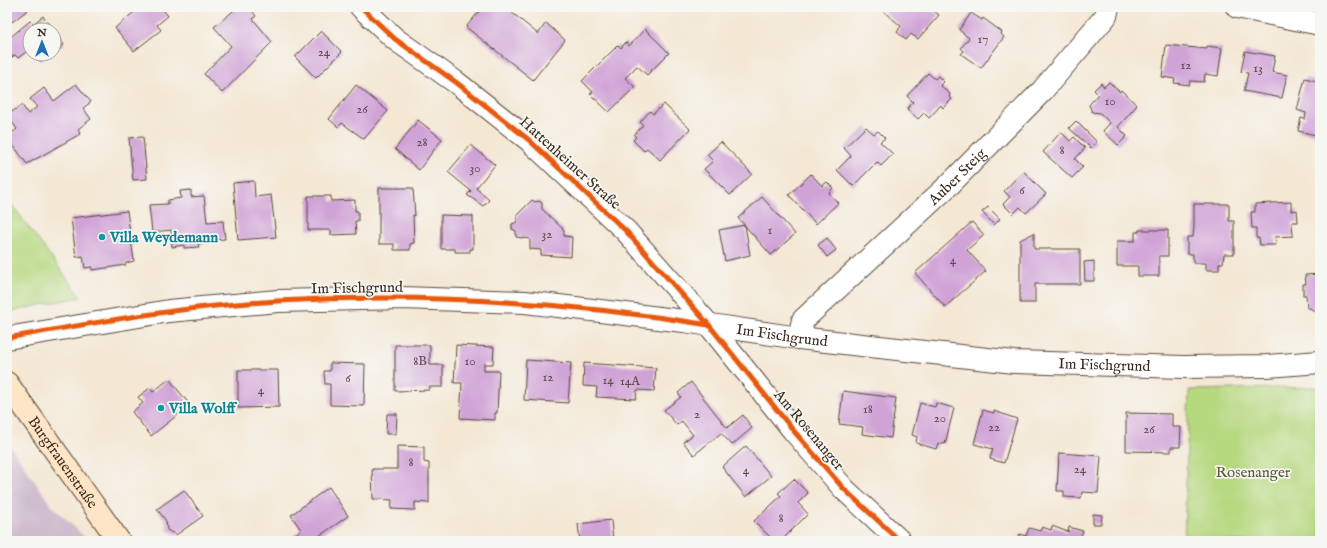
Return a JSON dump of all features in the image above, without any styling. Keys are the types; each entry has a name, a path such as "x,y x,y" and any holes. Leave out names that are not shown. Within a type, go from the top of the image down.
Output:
{"street":[{"name":"Hattenheimer Straße","path":"361,7 395,40 463,88 529,140 578,184 626,231 709,326"},
{"name":"Auber Steig","path":"799,338 803,320 950,184 1042,91 1106,16 1108,7"},
{"path":"1238,7 1320,24"},
{"name":"Im Fischgrund","path":"7,338 169,311 278,301 402,298 525,302 799,338 1014,362 1184,367 1267,366 1320,362"},
{"name":"Am Rosenanger","path":"709,326 793,430 844,489 900,541"},
{"name":"Burgfrauenstraße","path":"7,383 119,541"}],"shaded area":[{"path":"7,441 51,505 89,541 7,541"}],"green space":[{"path":"7,198 81,297 7,312"},
{"name":"Rosenanger","path":"1320,387 1320,541 1184,541 1189,390"}],"building":[{"path":"12,7 28,7 29,9 12,22 7,15 7,11"},
{"path":"140,7 145,9 147,7 161,7 168,16 157,25 161,30 134,51 115,28"},
{"path":"238,7 249,7 256,16 253,19 272,42 222,93 204,74 231,46 214,27"},
{"path":"483,7 505,7 538,34 546,23 565,40 533,80 466,27"},
{"path":"887,7 929,7 939,15 918,39 911,34 906,40 897,32 901,26 883,11"},
{"path":"971,13 982,20 983,18 1002,32 1001,34 1004,37 981,68 961,54 964,51 961,48 969,38 959,30"},
{"path":"43,16 47,22 36,22"},
{"path":"22,28 22,55 18,58 15,55 7,60 7,40"},
{"path":"645,29 669,53 647,75 637,66 625,78 635,87 609,112 590,94 593,92 582,81 618,45 621,48 626,42 629,46"},
{"path":"321,31 342,52 316,78 295,57"},
{"path":"1166,45 1207,49 1207,46 1222,48 1218,76 1205,74 1204,82 1190,81 1189,85 1174,83 1175,79 1162,77"},
{"path":"1245,51 1275,56 1272,72 1287,75 1282,98 1244,91 1248,73 1241,72"},
{"path":"928,73 935,79 938,76 944,82 940,85 950,94 949,96 952,99 943,108 941,105 929,118 924,113 918,119 907,109 913,102 907,96"},
{"path":"1305,78 1320,82 1320,118 1316,135 1298,131 1301,118 1305,119 1306,113 1297,110"},
{"path":"1109,82 1120,92 1121,90 1137,105 1118,127 1127,136 1118,145 1103,131 1110,123 1100,113 1092,112 1089,105 1098,94 1094,90 1101,83 1104,87"},
{"path":"76,84 91,102 83,108 91,119 78,129 80,134 27,164 7,137 17,129 7,115 22,105 28,114 37,107 30,99 44,88 54,101"},
{"path":"356,85 388,111 364,139 342,123 338,127 329,119"},
{"path":"664,104 690,129 660,160 647,148 644,151 633,140 636,137 634,135 643,125 640,122 650,111 653,114"},
{"path":"418,120 442,139 419,170 395,149"},
{"path":"1076,121 1097,142 1091,148 1069,128"},
{"path":"866,127 874,134 878,131 885,138 880,142 893,154 881,166 877,162 853,186 837,170 851,156 844,148"},
{"path":"1061,132 1070,141 1074,137 1085,148 1075,159 1083,167 1072,178 1043,152"},
{"path":"143,137 147,179 133,180 129,138"},
{"path":"721,142 752,174 730,195 704,169 713,161 707,155"},
{"path":"471,145 495,165 476,188 489,200 483,206 467,195 471,191 448,172"},
{"path":"1023,171 1046,194 1026,213 1020,207 1013,214 1003,204 1010,197 1004,191"},
{"path":"811,174 822,186 827,182 833,188 829,193 838,203 816,224 789,195"},
{"path":"254,181 255,197 271,195 276,237 238,240 233,183"},
{"path":"379,188 413,188 415,216 413,215 414,243 410,244 410,250 394,250 394,244 379,244"},
{"path":"191,190 191,197 204,196 207,222 223,221 225,239 209,240 209,242 198,244 199,247 184,248 184,245 172,247 171,230 152,232 149,205 168,204 168,200 181,198 180,191"},
{"path":"308,196 331,196 331,201 355,200 355,211 358,211 358,221 355,221 356,234 331,235 331,230 308,230"},
{"path":"762,197 795,234 771,255 738,218"},
{"path":"532,200 542,203 542,209 564,230 564,236 572,237 571,257 541,255 541,250 530,249 530,239 516,237 516,231 512,229 512,224 517,222 517,215"},
{"path":"1291,202 1291,211 1297,210 1298,222 1292,222 1293,236 1275,237 1276,245 1260,245 1259,238 1256,238 1256,228 1252,228 1251,212 1255,212 1255,204"},
{"path":"1194,204 1229,204 1229,221 1234,221 1234,254 1224,254 1223,263 1219,263 1219,270 1206,270 1206,263 1193,263 1193,254 1187,254 1187,237 1193,237"},
{"path":"988,207 1000,219 994,225 982,212"},
{"name":"Villa Weydemann","path":"127,211 134,261 126,263 126,265 92,270 92,267 85,268 83,256 76,257 71,218"},
{"path":"441,215 473,216 473,249 470,249 470,252 455,252 455,249 441,249"},
{"path":"972,222 984,235 967,250 986,271 945,307 915,273"},
{"path":"745,225 750,255 725,261 719,230"},
{"path":"1139,230 1168,230 1168,256 1159,256 1159,276 1138,276 1138,266 1117,266 1117,241 1135,241 1135,232 1139,232"},
{"path":"1034,233 1034,249 1080,249 1080,284 1035,284 1035,303 1020,303 1020,240"},
{"path":"827,238 836,250 827,257 818,245"},
{"path":"1094,261 1094,281 1085,281 1084,262"},
{"path":"1320,274 1320,311 1314,311 1307,308 1306,295 1303,295 1303,284 1306,284 1305,275"},
{"path":"395,345 430,345 430,365 443,365 443,387 429,387 429,390 395,391"},
{"path":"456,345 494,347 493,364 484,364 484,371 499,371 497,413 495,413 495,420 460,418 462,383 454,383"},
{"path":"526,360 571,363 568,403 524,400"},
{"path":"330,363 365,364 364,406 330,405 330,384 325,384 324,371 330,371"},
{"path":"584,363 656,368 654,391 637,390 636,399 596,397 597,387 583,386"},
{"path":"238,370 278,370 279,407 238,408"},
{"name":"Villa Wolff","path":"169,379 190,405 151,436 132,412 143,403 138,397 150,388 153,392"},
{"path":"691,382 727,428 743,415 752,428 732,445 721,433 694,455 683,442 693,435 682,421 677,425 664,410 681,397 678,393"},
{"path":"843,391 896,398 891,438 862,434 863,427 839,424"},
{"path":"920,403 935,407 936,403 954,408 945,444 938,443 936,449 916,443 917,437 912,435"},
{"path":"983,410 994,413 994,411 1017,419 1004,463 990,459 993,449 974,444"},
{"path":"1126,413 1172,414 1172,427 1181,427 1180,447 1171,447 1171,452 1126,451"},
{"path":"387,414 397,414 396,434 386,434"},
{"path":"397,446 424,447 424,462 429,463 429,503 415,502 415,510 391,509 392,500 373,499 372,469 397,469"},
{"path":"746,446 771,476 746,497 722,467"},
{"path":"1059,453 1101,456 1098,493 1082,492 1081,498 1064,497 1064,491 1057,491"},
{"path":"794,479 808,493 798,503 808,514 781,541 774,541 754,521 781,496 778,493"},
{"path":"329,487 348,516 312,541 296,541 293,536 301,530 291,515"},
{"path":"184,490 203,516 176,535 167,530 166,521 157,509"},
{"path":"1093,514 1102,515 1101,524 1093,524"},
{"path":"611,520 613,541 580,541 578,524"},
{"path":"1052,526 1068,532 1069,527 1083,531 1079,541 1018,541 1020,534 1026,536 1029,528 1040,531 1042,527 1051,530"}],"cycle path":[{"path":"361,7 395,39 457,83 529,140 626,231 709,325 793,430 844,489 900,541"},
{"path":"7,338 176,311 244,303 332,299 386,298 494,301 602,310 709,325"}],"place":[{"name":"Villa Weydemann","path":"102,237"},
{"name":"Villa Wolff","path":"161,408"}]}
